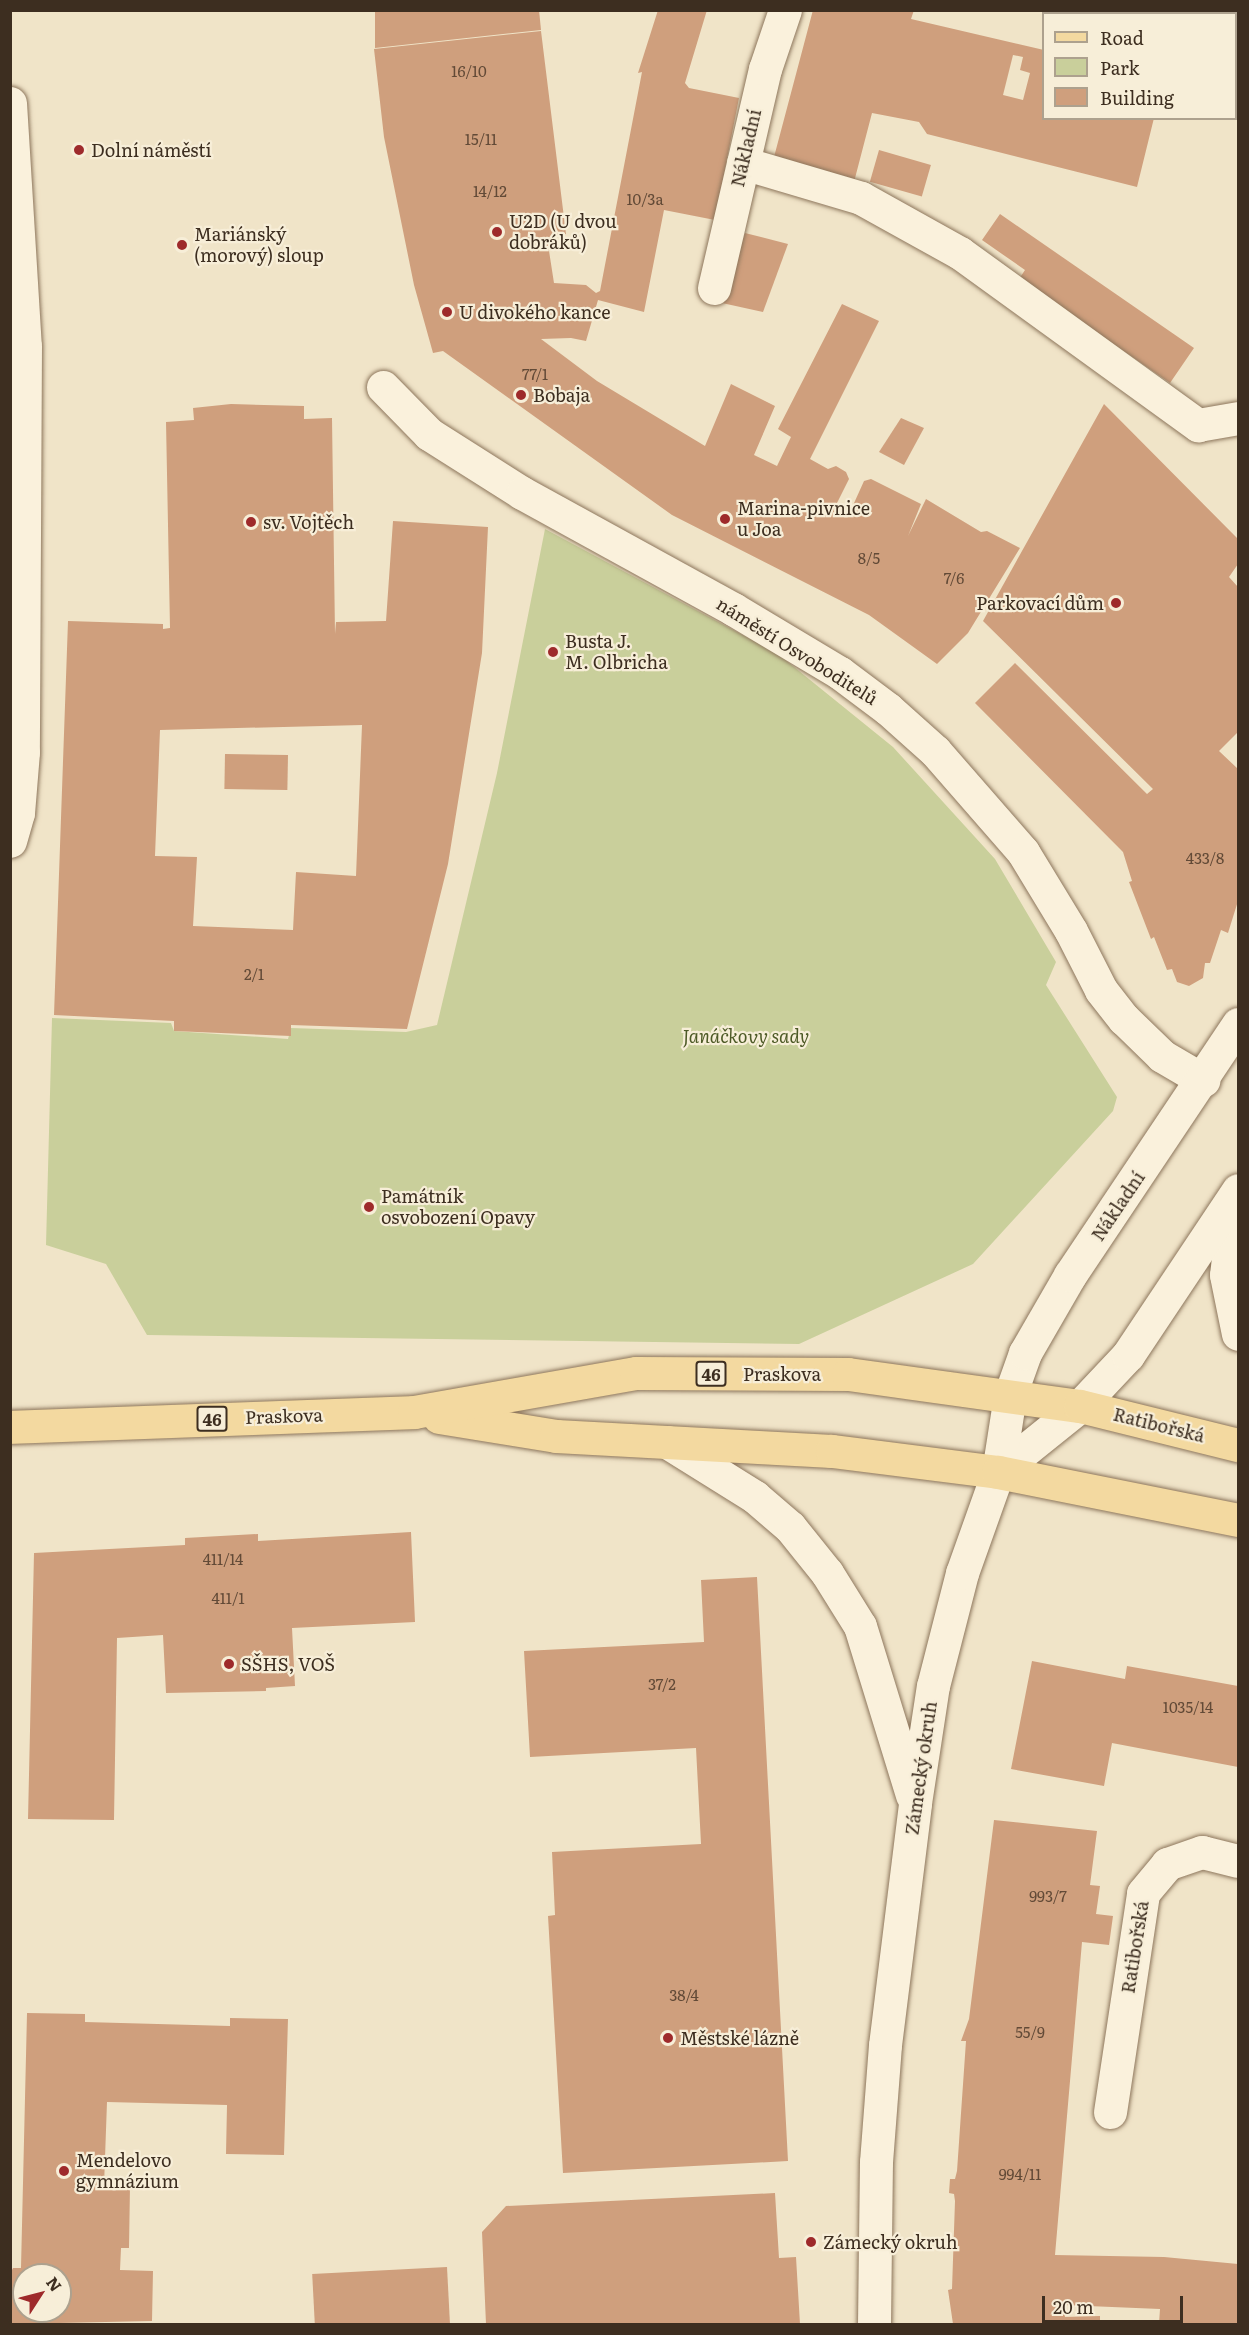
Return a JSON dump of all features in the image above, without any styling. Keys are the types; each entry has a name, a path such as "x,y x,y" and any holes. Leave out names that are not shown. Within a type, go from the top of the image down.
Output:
{"main road":[{"name":"Praskova","path":"10,1427 414,1413 636,1373 848,1374 1080,1406"},
{"name":"Ratibořská","path":"1080,1406 1239,1445"},
{"name":"Praskova","path":"414,1413 556,1436 832,1451 998,1472"},
{"name":"46","path":"998,1472 1239,1520"}],"street":[{"name":"Nákladní","path":"714,288 765,69 785,10"},
{"path":"10,103 25,346 25,632 22,777 10,841"},
{"path":"743,164 861,198 960,253 1198,425 1239,418"},
{"name":"náměstí Osvoboditelů","path":"383,387 429,434 503,482 733,609 840,674 888,709 935,751 1023,852 1071,931 1101,990 1124,1019 1162,1056 1203,1080"},
{"name":"Nákladní","path":"998,1472 1010,1395 1025,1353 1070,1275 1239,1024"},
{"path":"1237,1192 1226,1275 1239,1334"},
{"path":"998,1472 1080,1406 1128,1355 1237,1192"},
{"path":"667,1442 755,1497 790,1527 827,1573 860,1626 915,1803"},
{"name":"Zámecký okruh","path":"874,2325 876,2162 885,2045 915,1803 941,1652 962,1573 998,1472"},
{"name":"Ratibořská","path":"1110,2112 1143,1893 1167,1864 1202,1852 1239,1861"}],"green space":[{"name":"Janáčkovy sady","path":"545,529 778,654 893,747 995,859 1056,962 1046,985 1117,1097 1113,1111 973,1264 799,1344 147,1335 106,1264 46,1245 52,1018 171,1023 174,1031 288,1039 291,1028 406,1032 437,1025 497,773"}],"building":[{"path":"375,10 539,10 541,30 375,48"},
{"path":"658,10 707,10 685,83 689,88 739,98 715,220 664,210 644,312 598,300 586,341 571,338 541,339 597,381 705,446 731,384 775,406 754,455 777,466 791,437 778,429 842,304 879,321 810,459 828,469 836,466 846,472 849,479 836,505 850,512 864,481 871,479 921,504 908,536 926,499 981,532 987,531 1020,548 968,633 937,664 869,615 672,515 443,351 433,353 414,285 384,137 374,49 541,31 566,234 547,238 554,283 586,285 596,293 600,291 642,72 638,73"},
{"path":"813,10 914,10 911,19 1042,50 1042,120 1154,120 1137,187 927,134 919,122 872,113 854,182 774,157","holes":["1013,55 1023,57 1020,70 1030,73 1023,100 1003,95"]},
{"path":"879,150 931,165 922,197 870,182"},
{"path":"1000,214 1194,348 1170,383 1019,279 1025,270 982,240"},
{"path":"745,233 788,244 763,312 722,303"},
{"path":"231,404 304,406 304,419 332,418 335,634 336,622 386,621 393,521 488,527 482,653 448,864 407,1029 291,1025 291,1036 174,1031 174,1021 54,1015 68,621 163,624 163,629 170,628 166,422 194,420 193,408","holes":["362,725 356,876 296,872 293,930 193,926 197,857 155,856 160,730"]},
{"name":"Parkovací dům","path":"1104,404 1238,539 1238,564 1229,577 1238,587 1238,732 1219,751 1238,769 1238,901 1228,933 1221,930 1210,963 1205,963 1203,978 1189,986 1177,982 1172,969 1167,970 1154,937 1151,939 1129,882 1132,881 1123,852 975,703 1015,663 1147,794 1153,789 983,621"},
{"path":"901,418 924,428 904,465 879,452"},
{"path":"225,754 288,755 287,790 224,789"},
{"name":"SŠHS, VOŠ","path":"411,1532 415,1622 292,1628 295,1686 266,1688 266,1691 166,1693 163,1635 117,1638 114,1820 28,1819 34,1553 185,1545 185,1538 258,1534 258,1541"},
{"name":"Městské lázně","path":"757,1577 788,2161 563,2173 548,1916 555,1915 552,1852 701,1844 696,1748 530,1757 524,1651 704,1642 701,1580"},
{"path":"1032,1661 1125,1679 1127,1666 1238,1686 1238,1767 1112,1743 1104,1786 1011,1769"},
{"path":"994,1820 1097,1831 1090,1885 1100,1886 1096,1914 1113,1916 1109,1945 1082,1942 1055,2255 1164,2257 1238,2264 1238,2324 1159,2324 1160,2309 1064,2305 1065,2317 1100,2316 1100,2324 953,2324 948,2290 952,2289 955,2201 954,2194 949,2193 950,2179 955,2179 957,2171 966,2041 961,2041 969,2019"},
{"name":"Mendelovo gymnázium","path":"27,2013 85,2014 85,2022 230,2026 230,2018 288,2019 284,2155 226,2154 227,2105 107,2102 104,2186 130,2186 129,2248 121,2248 120,2270 153,2271 152,2321 72,2323 72,2263 21,2263"},
{"path":"775,2193 779,2258 796,2257 800,2324 486,2324 482,2232 506,2206"},
{"path":"447,2267 450,2324 315,2324 312,2274"},
{"name":"Mendelovo gymnázium","path":"12,2270 12,2323 59,2323 12,2324 10,2274"}],"place":[{"name":"Dolní náměstí","path":"79,150"},
{"name":"U2D (U dvou dobráků)","path":"497,232"},
{"name":"Mariánský (morový) sloup","path":"182,245"},
{"name":"U divokého kance","path":"447,312"},
{"name":"Bobaja","path":"521,395"},
{"name":"Marina-pivnice u Joa","path":"725,519"},
{"name":"sv. Vojtěch","path":"251,522"},
{"name":"Parkovací dům","path":"1116,603"},
{"name":"Busta J. M. Olbricha","path":"553,652"},
{"name":"Památník osvobození Opavy","path":"369,1207"},
{"name":"SŠHS, VOŠ","path":"229,1664"},
{"name":"Městské lázně","path":"668,2038"},
{"name":"Mendelovo gymnázium","path":"64,2171"},
{"name":"Zámecký okruh","path":"811,2242"}]}
